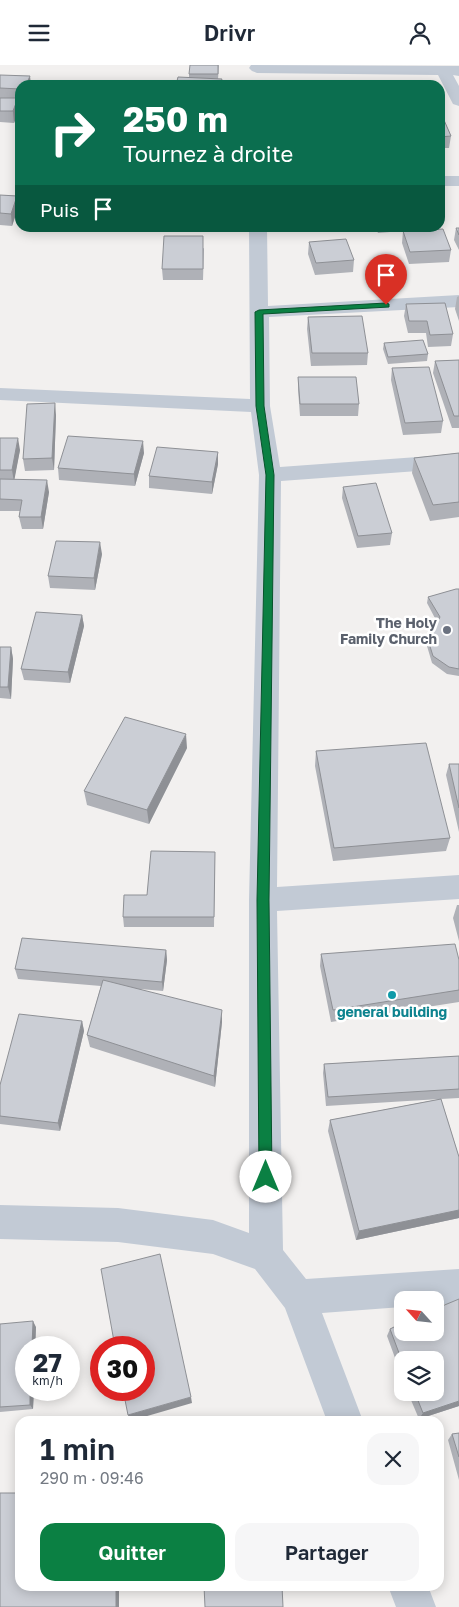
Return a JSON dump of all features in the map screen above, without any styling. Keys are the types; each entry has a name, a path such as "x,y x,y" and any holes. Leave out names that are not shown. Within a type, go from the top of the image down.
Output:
{"street":[{"path":"257,80 257,66 441,68 459,71"},
{"path":"441,68 459,101"},
{"path":"445,181 459,181"},
{"path":"258,232 260,406 270,475 263,900 266,1256"},
{"path":"259,312 459,301"},
{"path":"0,394 260,406"},
{"path":"270,475 459,461"},
{"path":"263,900 459,887"},
{"path":"0,1222 118,1225 213,1237 266,1256 298,1297 343,1416"},
{"path":"298,1297 459,1286"},
{"path":"410,1591 416,1607"}],"building":[{"path":"190,65 218,65 218,74 189,74"},
{"path":"0,75 30,76 28,80 15,80 15,89 0,88"},
{"path":"178,77 222,79 222,80 177,80"},
{"path":"0,98 15,98 13,111 0,111"},
{"path":"445,122 451,136 445,137"},
{"path":"0,195 15,196 11,214 0,213"},
{"path":"403,232 444,232 451,250 410,252"},
{"path":"164,236 203,236 203,269 162,269"},
{"path":"346,239 354,260 316,263 309,242"},
{"path":"445,303 453,334 430,335 427,321 409,321 406,304"},
{"path":"362,316 368,353 312,353 308,317"},
{"path":"423,340 428,354 388,357 384,343"},
{"path":"459,360 459,416 454,416 435,361"},
{"path":"429,367 443,421 405,423 392,368"},
{"path":"298,377 356,377 359,404 300,404"},
{"path":"55,403 52,458 23,459 27,404"},
{"path":"68,436 143,441 134,474 58,468"},
{"path":"0,438 18,438 12,470 0,470"},
{"path":"157,447 218,452 212,482 149,476"},
{"path":"459,453 459,502 433,505 414,458"},
{"path":"0,479 47,480 41,517 19,517 22,500 0,499"},
{"path":"376,483 392,533 358,536 343,487"},
{"path":"56,541 100,542 94,578 48,576"},
{"name":"The Holy Family Church","path":"459,589 459,669 449,667 433,656 428,640 440,617 428,597"},
{"path":"36,612 82,615 68,672 21,669"},
{"path":"0,647 11,647 8,687 0,687"},
{"path":"125,717 186,734 147,810 84,791"},
{"path":"426,743 450,838 334,848 316,751"},
{"path":"449,764 459,764 459,808"},
{"path":"151,851 215,852 214,917 123,917 124,895 147,895"},
{"path":"22,938 166,950 162,982 15,969"},
{"name":"general building","path":"455,944 459,960 459,990 333,1010 321,954"},
{"path":"103,980 222,1010 214,1076 87,1035"},
{"path":"19,1014 82,1021 58,1123 0,1116 0,1085"},
{"path":"459,1056 459,1089 328,1097 324,1064"},
{"path":"441,1099 459,1157 459,1210 359,1231 330,1120"},
{"path":"160,1254 191,1397 128,1415 125,1401 155,1401 155,1336 113,1336 101,1269"},
{"path":"459,1299 459,1401 423,1413 418,1401 444,1401 444,1351 398,1351 394,1341 444,1341 444,1305"},
{"path":"33,1321 32,1336 15,1336 15,1401 30,1401 30,1405 0,1407 0,1324"},
{"path":"394,1327 394,1340 390,1329"},
{"path":"459,1433 459,1457 452,1434"},
{"path":"0,1493 15,1493 15,1591 116,1591 116,1607 0,1607"},
{"path":"204,1591 282,1591 283,1607 205,1607"}],"place":[{"name":"The Holy Family Church","path":"447,630"},
{"name":"general building","path":"392,995"}],"route":[{"path":"266,1177 263,900 270,475 260,406 259,312 386,305"}]}
